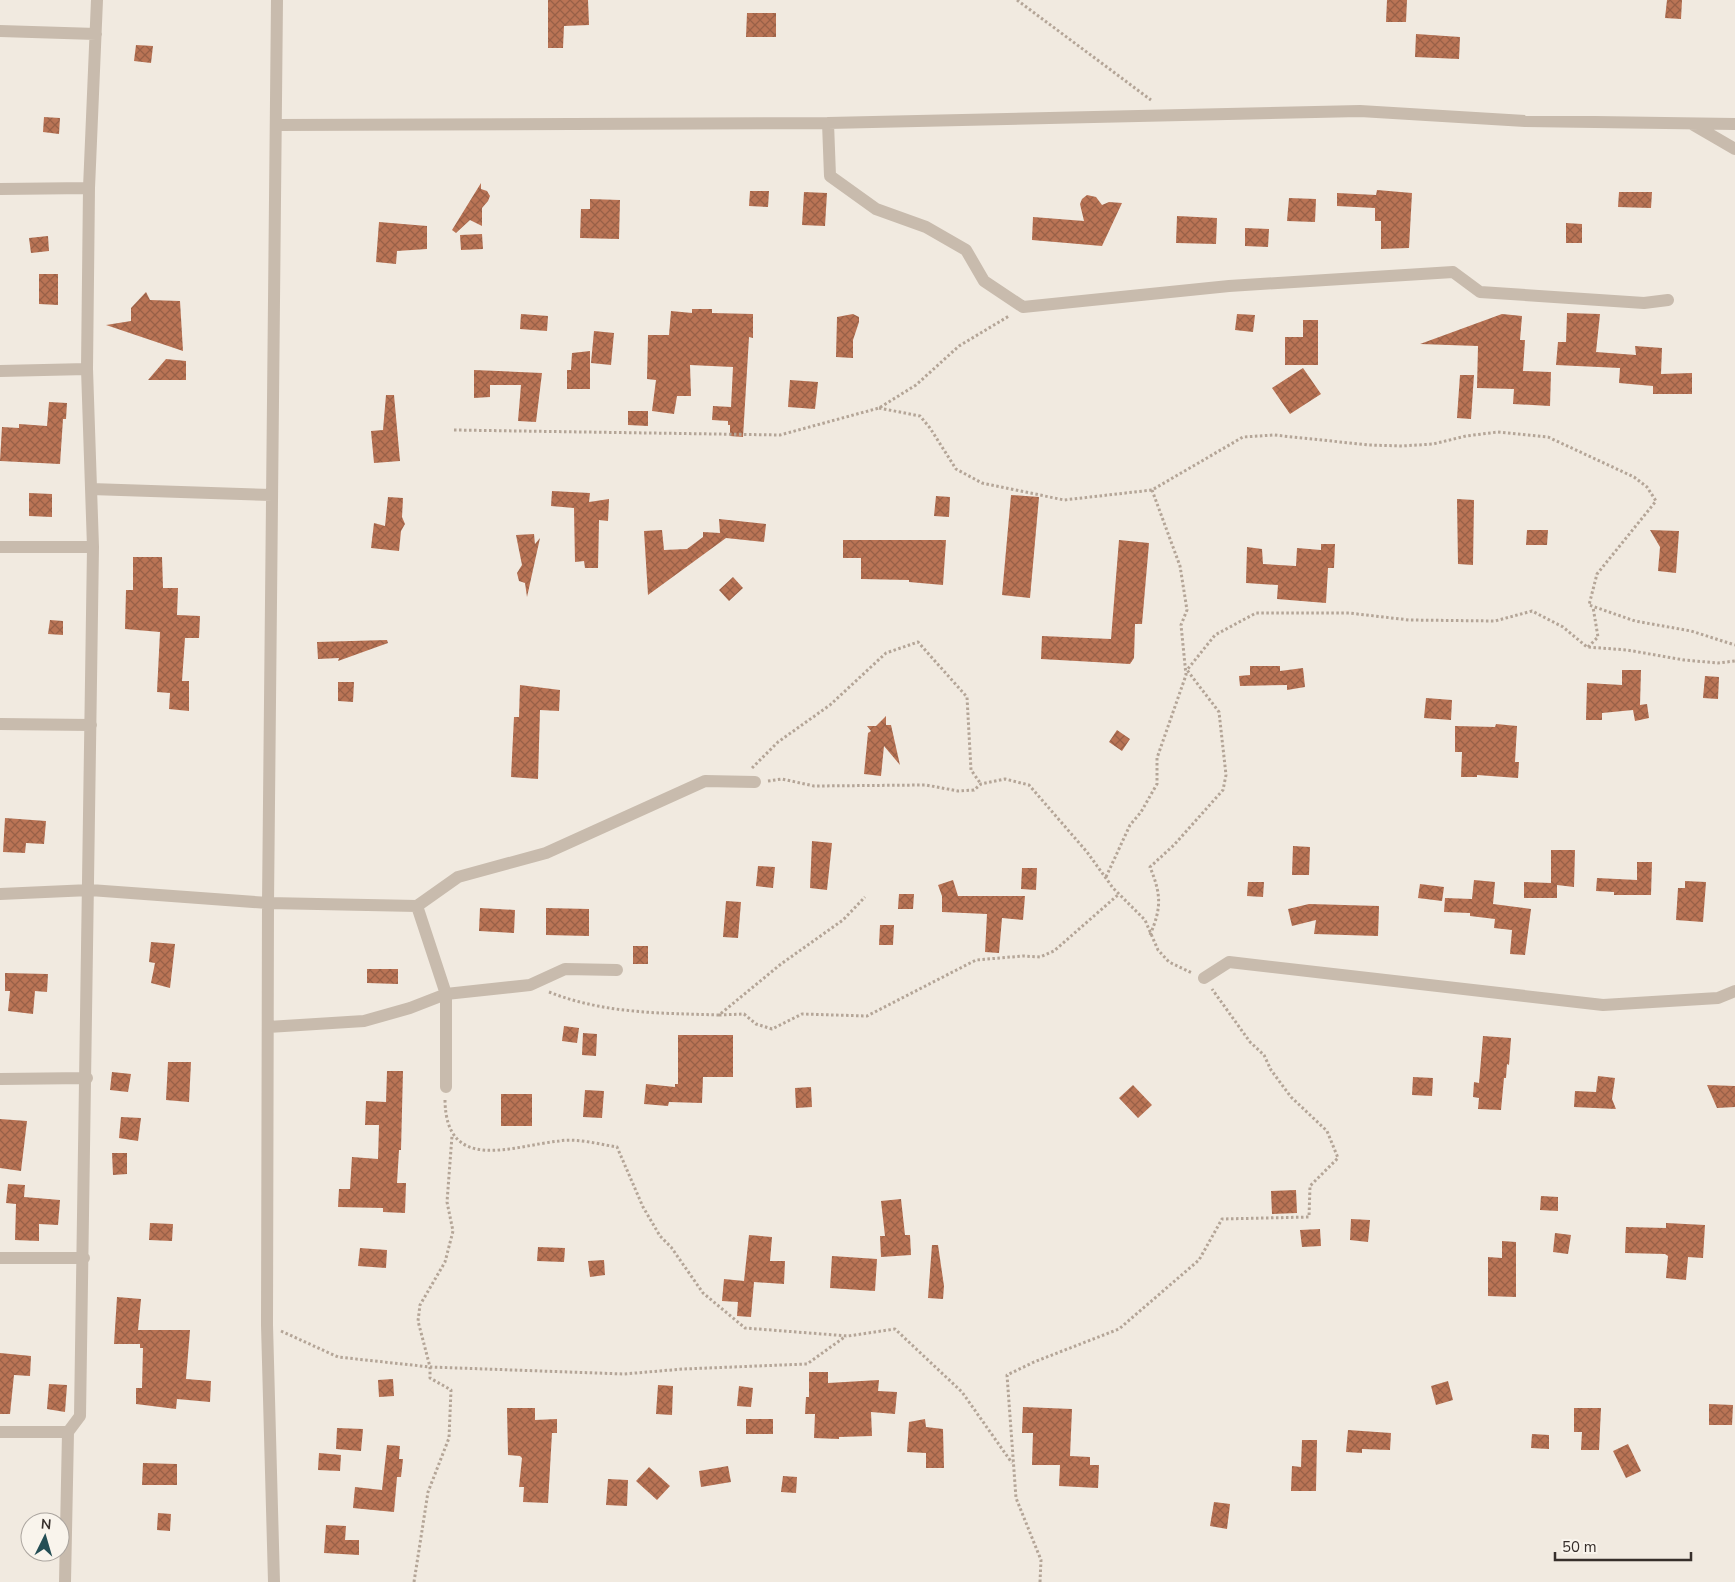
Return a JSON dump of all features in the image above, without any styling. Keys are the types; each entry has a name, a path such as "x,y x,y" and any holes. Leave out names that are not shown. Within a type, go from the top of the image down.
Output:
{"street":[{"path":"65,1582 68,1432 80,1416 84,1258 93,547 87,369 89,188 97,0"},
{"path":"274,1582 267,1324 268,903 277,0"},
{"path":"0,32 96,34"},
{"path":"277,125 828,123 1172,117 1360,111 1525,121 1735,124"},
{"path":"828,123 830,176 876,209 926,227 966,250 984,281 1023,308 1229,286 1453,272 1480,292 1644,302 1668,300"},
{"path":"1691,124 1735,149"},
{"path":"0,189 89,188"},
{"path":"0,371 87,369"},
{"path":"90,489 272,495"},
{"path":"0,547 93,547"},
{"path":"0,724 91,725"},
{"path":"0,894 90,890 268,903 417,906 458,877 546,852 705,781 739,780 755,782"},
{"path":"417,906 446,994 446,1087"},
{"path":"1204,978 1229,962 1603,1005 1718,998 1735,991"},
{"path":"268,1027 364,1021 410,1008 446,994 530,985 565,969 617,970"},
{"path":"0,1079 87,1078"},
{"path":"0,1258 84,1258"},
{"path":"0,1432 68,1432"}],"path":[{"path":"1017,0 1172,117"},
{"path":"454,430 780,435 879,408 916,385 959,346 1023,308"},
{"path":"879,408 920,416 930,428 956,469 982,483 1064,500 1152,490 1243,437 1258,435 1306,437 1353,444 1384,446 1434,444 1466,436 1498,432 1548,438 1634,478 1647,487 1656,501 1596,574 1589,605 1593,608 1635,621 1691,631 1735,645"},
{"path":"1106,877 1130,825 1142,812 1157,784 1157,758 1186,675 1181,625 1187,610 1180,566 1152,490"},
{"path":"1587,647 1598,637 1593,608"},
{"path":"1150,936 1158,917 1160,891 1150,867 1174,845 1223,790 1226,774 1219,712 1187,670 1215,635 1256,613 1349,613 1409,620 1495,621 1532,611 1563,627 1587,647 1627,650 1684,660 1718,663 1735,661"},
{"path":"739,780 778,742 830,705 886,653 918,642 967,697 971,770 981,784"},
{"path":"755,782 782,779 814,786 926,785 958,791 974,790 981,784 1005,780 1029,786 1119,894 1145,920 1150,936 1158,950 1169,962 1204,978 1250,1042 1264,1055 1271,1070 1291,1096 1327,1131 1338,1158 1310,1186 1309,1217 1222,1219 1199,1260 1119,1329 1006,1375 1016,1498 1041,1560 1040,1582"},
{"path":"530,985 579,1004 637,1013 744,1014 756,1024 772,1029 802,1014 867,1016 976,960 1023,956 1040,957 1054,951 1119,894"},
{"path":"719,1015 781,964 842,920 865,898"},
{"path":"414,1582 428,1492 449,1438 451,1390 430,1378 430,1367 418,1321 420,1304 445,1262 453,1231 447,1202 452,1135 445,1103 446,1087"},
{"path":"452,1135 464,1146 480,1150 511,1150 560,1140 617,1147 628,1178 651,1222 714,1304 745,1328 848,1336 895,1329 962,1392 1013,1464"},
{"path":"267,1324 338,1357 430,1367 624,1374 683,1369 807,1364 848,1336"}],"building":[{"path":"548,0 588,0 589,25 564,26 563,48 548,48"},
{"path":"1387,0 1407,0 1406,22 1386,22"},
{"path":"1667,0 1682,0 1681,19 1665,18"},
{"path":"747,13 776,13 776,37 746,37"},
{"path":"1416,34 1460,37 1459,59 1415,57"},
{"path":"136,45 153,46 151,63 134,61"},
{"path":"44,117 60,118 59,134 43,132"},
{"path":"481,183 481,189 487,191 490,196 482,208 482,226 470,220 456,233 452,230"},
{"path":"1377,190 1412,193 1409,248 1381,249 1381,221 1375,221 1375,208 1337,206 1337,193 1376,195"},
{"path":"750,191 769,191 768,207 749,206"},
{"path":"804,192 827,193 825,226 802,225"},
{"path":"1619,192 1652,192 1651,208 1618,207"},
{"path":"1087,195 1096,197 1102,205 1109,202 1122,203 1102,246 1032,240 1033,217 1084,221 1080,204"},
{"path":"1289,198 1316,199 1315,222 1287,221"},
{"path":"590,199 620,200 619,239 580,238 581,209 590,209"},
{"path":"1177,216 1217,218 1216,244 1176,243"},
{"path":"379,222 427,226 427,249 397,251 396,264 376,262"},
{"path":"1566,223 1582,224 1582,243 1566,243"},
{"path":"1245,228 1269,229 1268,247 1245,246"},
{"path":"482,234 483,249 461,250 460,235"},
{"path":"48,236 49,251 31,253 29,238"},
{"path":"39,274 58,274 58,305 39,304"},
{"path":"146,292 150,300 180,301 183,351 106,325 131,321 131,308"},
{"path":"692,309 712,309 712,313 753,314 753,338 749,337 743,437 730,436 728,421 712,420 713,406 731,407 733,367 690,365 691,396 677,396 674,414 652,411 656,380 647,379 648,335 669,335 671,311 692,313"},
{"path":"1567,313 1600,314 1596,352 1636,355 1635,346 1662,348 1661,374 1692,373 1692,394 1653,394 1653,386 1619,383 1620,368 1556,365 1558,342 1566,342"},
{"path":"521,314 548,316 547,331 520,329"},
{"path":"853,314 859,317 859,322 853,340 853,358 836,357 837,317"},
{"path":"1237,314 1255,315 1253,332 1235,330"},
{"path":"1502,314 1522,316 1520,340 1525,340 1523,371 1551,372 1550,406 1513,404 1514,389 1477,388 1478,346 1420,344"},
{"path":"1303,320 1318,320 1318,365 1285,365 1285,337 1303,337"},
{"path":"594,331 614,333 611,365 591,363"},
{"path":"590,351 590,389 567,389 567,370 571,370 572,353"},
{"path":"166,359 186,361 186,380 148,380"},
{"path":"1303,368 1321,394 1290,414 1272,388"},
{"path":"474,370 542,373 536,422 518,421 521,385 490,385 490,397 474,398"},
{"path":"1460,375 1474,375 1471,419 1457,418"},
{"path":"790,380 818,382 815,409 788,407"},
{"path":"386,395 394,395 400,461 374,463 371,431 383,430"},
{"path":"49,402 67,403 66,419 63,419 60,464 0,461 2,427 19,428 19,424 47,426"},
{"path":"628,411 648,411 648,426 628,425"},
{"path":"552,491 590,493 589,502 609,499 608,521 599,520 598,568 585,568 584,561 575,562 574,508 551,506"},
{"path":"29,493 52,494 52,517 29,516"},
{"path":"1011,495 1039,497 1030,598 1002,595"},
{"path":"936,496 950,497 949,517 934,516"},
{"path":"388,497 403,498 402,517 405,524 401,531 399,551 371,548 374,523 385,526"},
{"path":"1457,499 1474,500 1473,565 1458,564"},
{"path":"719,519 766,524 764,542 726,538 648,595 644,531 662,530 664,550 687,549 703,537 703,532 720,533"},
{"path":"1527,530 1548,530 1547,545 1526,545"},
{"path":"1650,530 1679,531 1676,573 1658,571 1660,547"},
{"path":"534,534 535,544 540,538 527,597 525,583 519,581 517,573 522,565 516,535"},
{"path":"843,540 946,540 943,585 909,582 909,580 861,579 861,558 843,558"},
{"path":"1119,540 1149,543 1142,624 1135,624 1134,658 1130,664 1041,659 1042,636 1111,639"},
{"path":"1321,544 1335,544 1334,568 1328,568 1326,603 1277,599 1278,585 1246,583 1247,547 1262,549 1263,564 1296,566 1297,548 1321,550"},
{"path":"133,557 162,557 163,588 178,588 177,615 200,616 199,638 185,638 182,681 189,681 189,711 169,709 170,693 157,692 160,632 125,629 126,590 133,590"},
{"path":"733,577 743,588 729,601 719,590"},
{"path":"50,620 63,621 63,635 48,634"},
{"path":"387,640 388,643 338,661 339,658 318,659 317,642"},
{"path":"1250,666 1280,666 1280,671 1303,668 1305,687 1287,690 1287,685 1240,686 1239,676 1250,675"},
{"path":"1622,670 1641,670 1640,705 1647,704 1649,718 1635,721 1633,710 1602,713 1602,720 1586,720 1587,683 1622,685"},
{"path":"1705,676 1719,677 1718,699 1703,698"},
{"path":"338,682 354,682 353,702 338,701"},
{"path":"520,685 560,690 559,711 540,710 538,779 511,777 514,717 519,717"},
{"path":"1426,698 1452,700 1451,720 1424,718"},
{"path":"886,716 886,725 891,725 900,765 884,746 881,776 864,774 868,733 871,731 867,726 876,726"},
{"path":"1496,724 1517,726 1515,762 1519,762 1518,778 1477,775 1477,777 1461,777 1462,752 1455,752 1455,726 1495,727"},
{"path":"1117,730 1130,739 1122,751 1109,742"},
{"path":"5,818 46,821 44,844 26,843 25,853 3,852"},
{"path":"812,841 832,843 827,890 810,888"},
{"path":"1293,846 1310,847 1309,875 1292,875"},
{"path":"1551,850 1575,850 1574,887 1557,885 1557,898 1524,898 1524,882 1551,883"},
{"path":"1637,862 1652,862 1651,895 1614,895 1614,892 1596,891 1597,878 1637,880"},
{"path":"758,866 775,867 773,888 756,886"},
{"path":"1022,868 1037,868 1036,890 1021,889"},
{"path":"953,880 958,896 1025,896 1023,920 1002,918 999,953 985,952 987,914 942,912 942,896 938,885"},
{"path":"1474,880 1495,882 1493,904 1531,909 1525,955 1510,954 1512,930 1494,928 1495,919 1470,916 1470,913 1444,912 1445,898 1472,899"},
{"path":"1685,881 1706,882 1703,922 1676,920 1678,888 1685,888"},
{"path":"1248,882 1264,882 1263,897 1247,896"},
{"path":"1420,884 1444,887 1442,901 1418,898"},
{"path":"899,894 914,894 913,909 898,909"},
{"path":"726,901 741,902 738,938 723,937"},
{"path":"1309,904 1379,906 1378,936 1314,934 1316,920 1292,926 1288,909"},
{"path":"480,908 515,910 514,933 479,931"},
{"path":"546,908 589,909 589,936 546,935"},
{"path":"880,925 894,925 893,945 879,945"},
{"path":"151,942 175,944 170,988 151,983 155,963 149,962"},
{"path":"633,946 648,946 648,964 633,964"},
{"path":"367,969 398,969 398,984 367,983"},
{"path":"5,973 48,974 47,992 35,991 33,1014 8,1011 10,991 5,991"},
{"path":"564,1026 579,1028 577,1043 562,1041"},
{"path":"583,1033 597,1034 596,1056 582,1055"},
{"path":"678,1035 733,1035 733,1077 703,1077 702,1103 669,1102 668,1106 644,1104 646,1084 675,1087 675,1084 678,1084"},
{"path":"1483,1036 1511,1038 1509,1065 1507,1064 1506,1078 1504,1078 1501,1110 1478,1109 1479,1098 1473,1097 1474,1082 1479,1083"},
{"path":"168,1062 191,1062 189,1102 166,1100"},
{"path":"387,1071 403,1071 401,1150 399,1150 397,1183 406,1183 405,1213 383,1212 383,1208 338,1207 339,1189 350,1189 352,1157 378,1159 379,1125 365,1125 366,1101 386,1102"},
{"path":"112,1072 131,1074 128,1092 110,1090"},
{"path":"1598,1076 1615,1078 1612,1099 1616,1109 1574,1107 1575,1091 1596,1092"},
{"path":"1413,1077 1433,1078 1432,1096 1412,1095"},
{"path":"1133,1085 1152,1105 1138,1118 1119,1098"},
{"path":"1707,1085 1735,1086 1735,1107 1717,1108"},
{"path":"811,1087 812,1107 796,1108 795,1088"},
{"path":"585,1090 604,1091 602,1118 583,1117"},
{"path":"501,1094 532,1094 532,1126 501,1126"},
{"path":"121,1117 141,1118 138,1141 119,1138"},
{"path":"0,1119 27,1121 21,1171 0,1168"},
{"path":"112,1153 127,1153 127,1174 113,1175"},
{"path":"8,1184 25,1185 24,1197 60,1200 58,1225 39,1224 39,1241 15,1240 16,1204 6,1203"},
{"path":"1296,1190 1297,1213 1272,1214 1271,1191"},
{"path":"1541,1196 1558,1197 1558,1211 1540,1210"},
{"path":"901,1199 905,1235 910,1235 911,1255 881,1257 880,1236 885,1236 881,1201"},
{"path":"1351,1219 1370,1220 1368,1242 1350,1240"},
{"path":"150,1223 173,1224 172,1241 149,1240"},
{"path":"1666,1223 1705,1225 1703,1258 1688,1257 1686,1280 1666,1278 1668,1256 1665,1254 1625,1253 1626,1227 1666,1228"},
{"path":"1320,1229 1321,1246 1302,1247 1300,1230"},
{"path":"1555,1233 1571,1235 1568,1254 1553,1252"},
{"path":"749,1235 772,1237 770,1261 785,1261 784,1284 754,1282 751,1317 737,1316 738,1302 722,1301 724,1279 744,1281"},
{"path":"1502,1241 1516,1242 1516,1297 1488,1296 1488,1257 1502,1258"},
{"path":"932,1245 938,1245 944,1286 943,1299 928,1298"},
{"path":"538,1247 565,1248 564,1262 537,1261"},
{"path":"360,1248 387,1250 386,1268 358,1266"},
{"path":"832,1256 877,1259 875,1291 830,1288"},
{"path":"604,1260 605,1275 590,1277 588,1261"},
{"path":"117,1297 141,1299 138,1330 190,1330 186,1379 211,1381 210,1402 177,1399 176,1409 136,1404 136,1388 142,1388 143,1348 140,1348 140,1344 114,1344"},
{"path":"0,1353 31,1356 30,1376 14,1375 10,1414 0,1414"},
{"path":"809,1372 828,1372 828,1383 879,1380 878,1391 897,1392 895,1414 871,1412 872,1436 839,1437 839,1439 814,1438 815,1414 805,1414 806,1397 809,1397"},
{"path":"393,1379 394,1396 379,1397 378,1380"},
{"path":"1448,1381 1453,1400 1436,1405 1431,1386"},
{"path":"49,1384 67,1385 65,1412 47,1409"},
{"path":"658,1385 673,1386 672,1415 656,1414"},
{"path":"739,1386 753,1388 751,1407 737,1406"},
{"path":"1709,1404 1733,1405 1732,1425 1709,1425"},
{"path":"1023,1407 1072,1409 1070,1456 1090,1457 1090,1465 1099,1465 1098,1488 1059,1486 1060,1465 1032,1465 1033,1433 1022,1433"},
{"path":"507,1408 535,1408 535,1420 557,1419 557,1433 552,1433 548,1503 523,1502 524,1487 519,1487 522,1458 520,1456 508,1455"},
{"path":"1574,1408 1601,1408 1599,1450 1581,1450 1582,1432 1574,1432"},
{"path":"746,1419 773,1419 773,1434 746,1434"},
{"path":"925,1419 926,1427 943,1429 944,1468 926,1468 926,1453 907,1452 909,1422"},
{"path":"337,1428 363,1429 361,1451 336,1449"},
{"path":"1348,1430 1391,1433 1390,1450 1362,1449 1362,1453 1346,1452"},
{"path":"1532,1434 1549,1435 1549,1449 1531,1448"},
{"path":"1302,1440 1317,1440 1316,1491 1291,1491 1292,1466 1301,1467"},
{"path":"1628,1444 1641,1471 1626,1478 1613,1451"},
{"path":"387,1445 400,1446 399,1459 403,1459 401,1477 397,1477 394,1512 353,1508 355,1487 382,1490"},
{"path":"319,1453 341,1455 340,1471 318,1470"},
{"path":"143,1463 177,1464 177,1485 142,1485"},
{"path":"728,1466 731,1482 701,1487 699,1471"},
{"path":"649,1467 670,1486 657,1500 636,1481"},
{"path":"783,1476 797,1477 796,1493 781,1492"},
{"path":"608,1479 628,1480 627,1506 606,1505"},
{"path":"1214,1502 1230,1504 1227,1529 1210,1526"},
{"path":"158,1513 171,1514 170,1531 157,1530"},
{"path":"326,1525 346,1526 345,1540 359,1540 359,1555 324,1553"}]}
